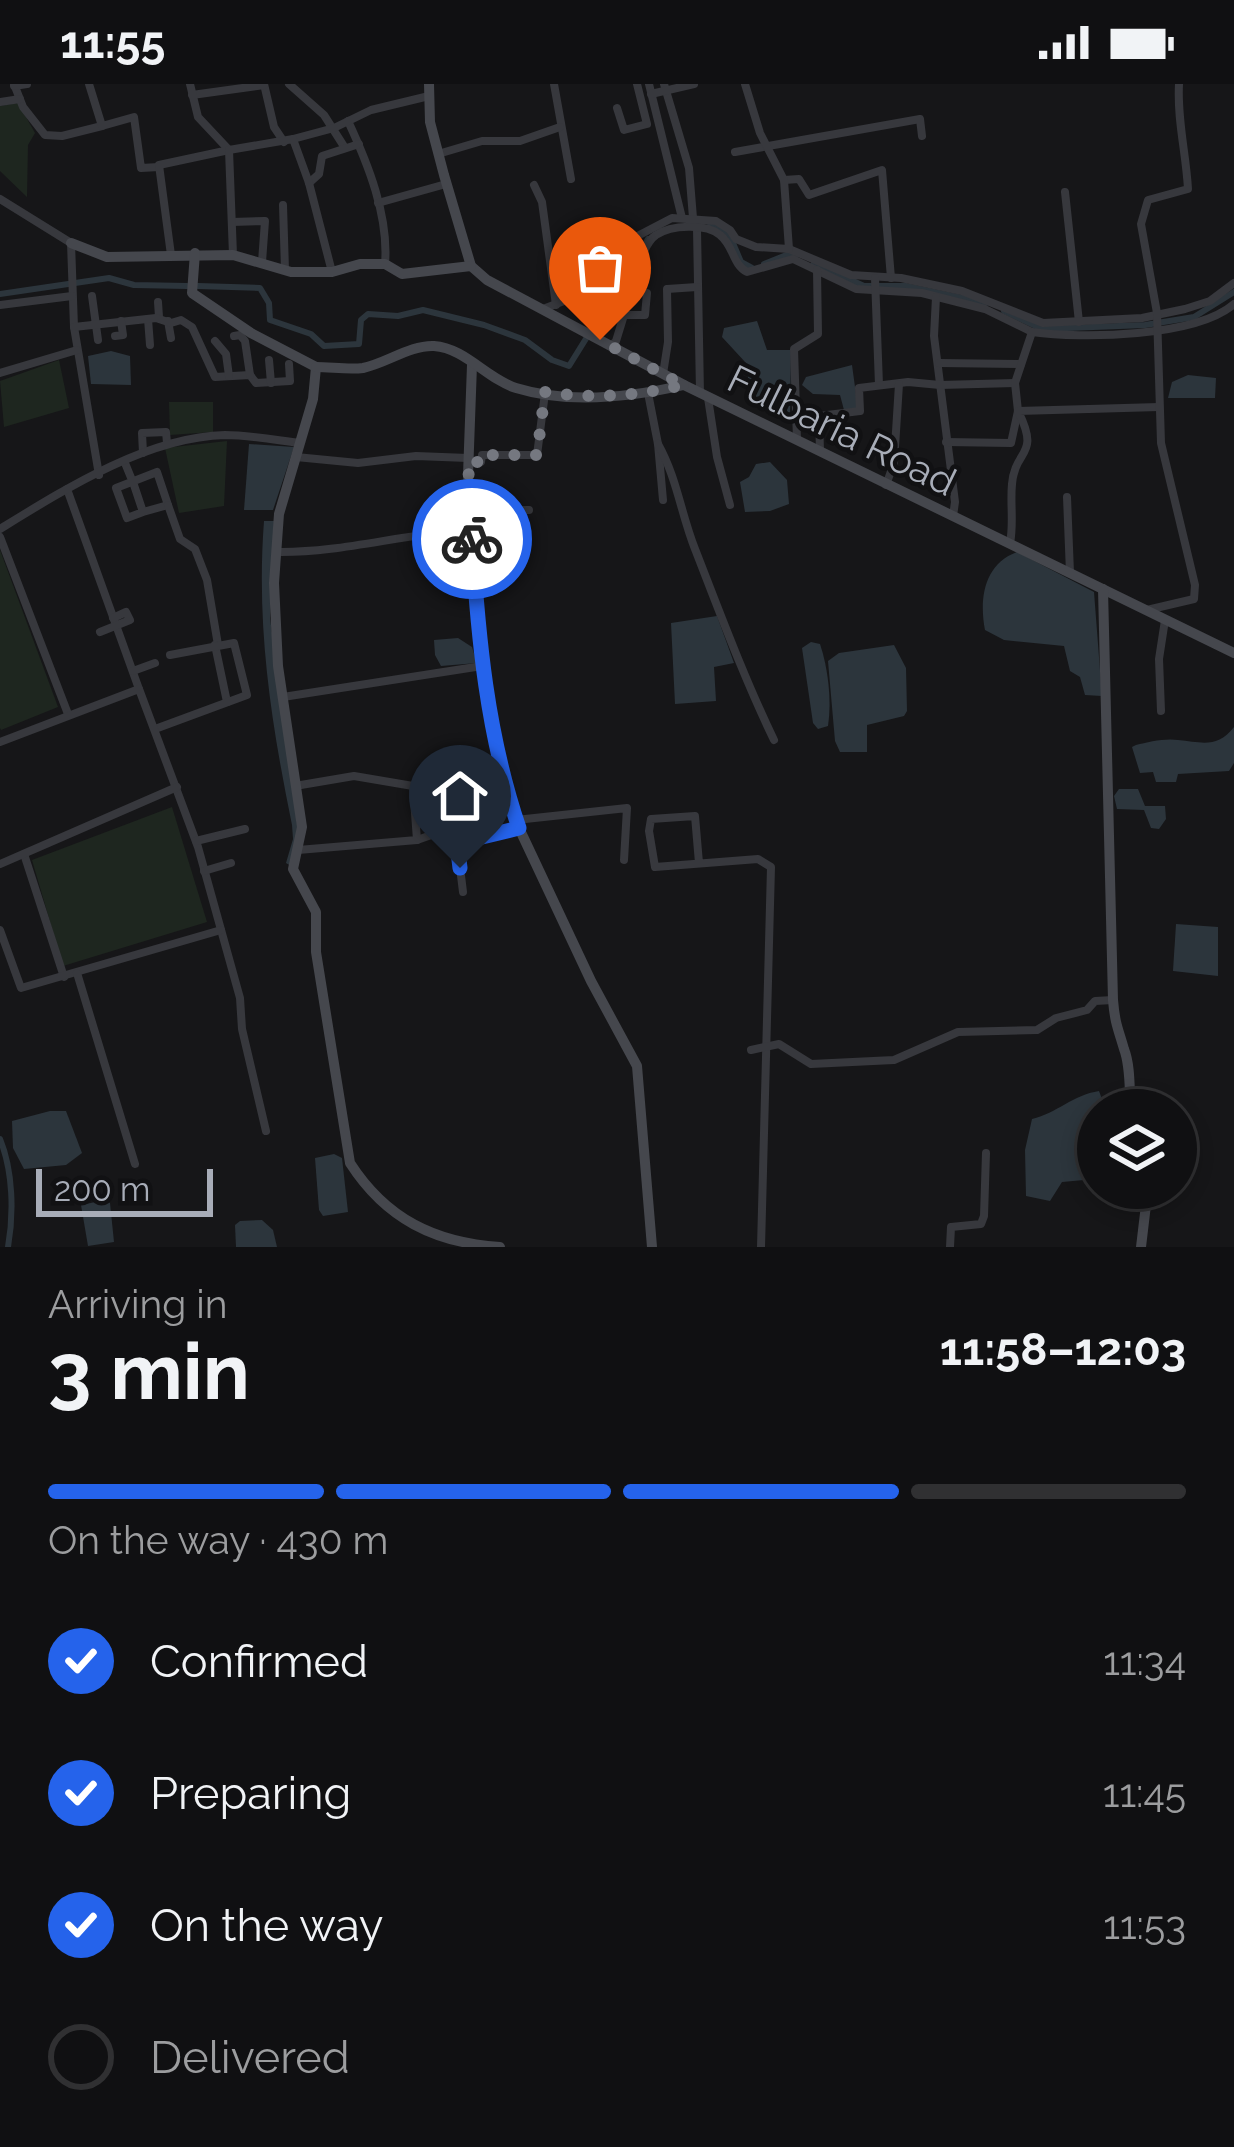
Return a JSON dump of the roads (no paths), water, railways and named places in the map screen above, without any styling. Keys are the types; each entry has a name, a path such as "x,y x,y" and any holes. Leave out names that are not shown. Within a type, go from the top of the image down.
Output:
{"street":[{"path":"0,199 70,243 107,256 233,255 285,270 332,272 360,264 385,264 402,274 471,266 438,154 429,90 334,128 142,170 134,117 62,136 45,135 14,85 27,84"},
{"path":"88,84 102,126"},
{"path":"233,255 229,150 198,117 191,89 264,84 274,127 288,140 309,183 332,272"},
{"path":"289,84 320,110 345,148"},
{"path":"554,84 572,179"},
{"path":"617,108 624,130 647,124 638,84"},
{"path":"688,218 650,89 694,84"},
{"path":"745,84 760,133 784,180 789,249"},
{"path":"1146,611 1194,598 1195,585 1162,443 1159,332 1141,224 1148,200 1188,190 1185,139 1178,124 1179,84"},
{"path":"665,87 688,168 688,218"},
{"path":"0,102 20,99"},
{"path":"735,152 920,119 922,136"},
{"path":"349,121 378,203 387,244 385,264"},
{"path":"438,154 482,141 520,141 560,128"},
{"path":"309,183 319,174 322,156 359,144"},
{"path":"159,167 171,255"},
{"path":"784,180 799,179 809,194 882,170 891,278"},
{"path":"378,203 446,184"},
{"path":"534,185 542,202 556,305"},
{"path":"1065,192 1079,322"},
{"path":"283,205 285,270"},
{"path":"541,309 584,295 604,280 626,242 672,218 716,221 736,239 756,247 789,249 851,275 975,295 1043,322 1157,314 1210,302 1234,283"},
{"path":"232,222 265,221 262,262"},
{"path":"640,259 659,233 684,227 716,231 738,267 747,272 793,260 856,290 901,289 936,297 985,309 1032,332 1159,332 1216,319 1234,304"},
{"path":"697,229 704,395 730,505"},
{"path":"70,243 74,327 99,475"},
{"path":"195,253 192,293 251,333 316,367 360,369 420,347 439,346 456,351 515,388 574,397 648,393 683,385"},
{"name":"Fulbaria Road","path":"471,266 487,280 683,385 1234,653"},
{"path":"797,440 794,349 818,334 817,270"},
{"path":"874,278 879,386"},
{"path":"604,280 647,293 645,315 625,315 616,341 605,343"},
{"path":"664,374 667,290 697,286"},
{"path":"0,305 72,296"},
{"path":"92,296 98,340"},
{"path":"936,297 934,337 955,502 952,518"},
{"path":"158,302 171,338"},
{"path":"148,319 150,345"},
{"path":"74,327 181,320 192,327 215,377 250,375"},
{"path":"115,336 123,335 122,321"},
{"path":"946,442 1011,443 1018,411 1016,383 1032,332"},
{"path":"234,336 245,341 250,375 256,383 290,381 289,364"},
{"path":"215,341 226,354 229,376"},
{"path":"0,373 77,350"},
{"path":"269,360 271,382"},
{"path":"939,362 1021,364"},
{"path":"472,364 471,530 482,666 504,780 518,824 591,981 638,1066 652,1247"},
{"path":"316,367 313,400 279,514 276,624 302,827 293,869 316,912 316,952 350,1163 362,1182 421,1232 462,1245 500,1247"},
{"path":"796,422 860,411 859,388 1016,383"},
{"path":"886,485 894,464 899,384"},
{"path":"296,457 358,463 416,456 481,462 482,455 537,455 545,392"},
{"path":"648,393 663,500"},
{"path":"1018,411 1159,406"},
{"path":"1010,545 1011,485 1025,457 1029,435 1018,411"},
{"path":"819,416 820,451"},
{"path":"167,443 166,432 142,433 180,539 195,549 207,580 227,702"},
{"path":"68,714 0,533 67,490 167,443 226,435 300,443"},
{"path":"658,444 677,480 694,548 742,674 774,740"},
{"path":"125,463 143,512"},
{"path":"157,472 116,488 127,518 168,505"},
{"path":"67,490 196,841 240,998 242,1030 266,1131"},
{"path":"1067,497 1070,574"},
{"path":"471,511 529,510"},
{"path":"277,552 316,552 428,532 471,530"},
{"path":"1103,590 1113,1000 1129,1089"},
{"path":"1161,711 1159,659 1165,620"},
{"path":"100,632 115,622"},
{"path":"155,729 247,695 234,643 170,655"},
{"path":"133,671 155,663"},
{"path":"283,697 482,666"},
{"path":"0,742 139,688"},
{"path":"295,786 354,776 432,788 504,780"},
{"path":"413,786 417,840"},
{"path":"0,864 177,787"},
{"path":"457,843 518,824 627,808 624,860"},
{"path":"699,863 695,817 651,819 653,865 699,863 758,859 771,867 761,1247"},
{"path":"196,841 245,829"},
{"path":"298,850 417,840 440,832 457,843"},
{"path":"457,843 463,892"},
{"path":"24,854 64,977"},
{"path":"204,871 231,863"},
{"path":"0,930 21,988 221,931"},
{"path":"77,973 135,1164"},
{"path":"751,1050 786,1046 811,1064 894,1060 958,1032 1036,1030 1056,1018 1087,1010 1095,1001 1113,1000"},
{"path":"950,1247 951,1227 981,1224 986,1153"},
{"path":"1141,1247 1146,1209"}],"waterway":[{"path":"710,223 730,236 741,262 752,268"},
{"path":"198,286 260,288 269,303 270,320 311,334 324,346 359,344 361,320 368,314 398,316 423,310 525,340 569,366 648,239"},
{"path":"764,264 796,255"},
{"path":"814,263 864,286 906,286 986,303"},
{"path":"0,294 109,278 134,285 187,286"},
{"path":"1004,311 1042,329 1145,325 1194,317 1234,292"},
{"path":"0,1139 11,1192 8,1247"}]}
